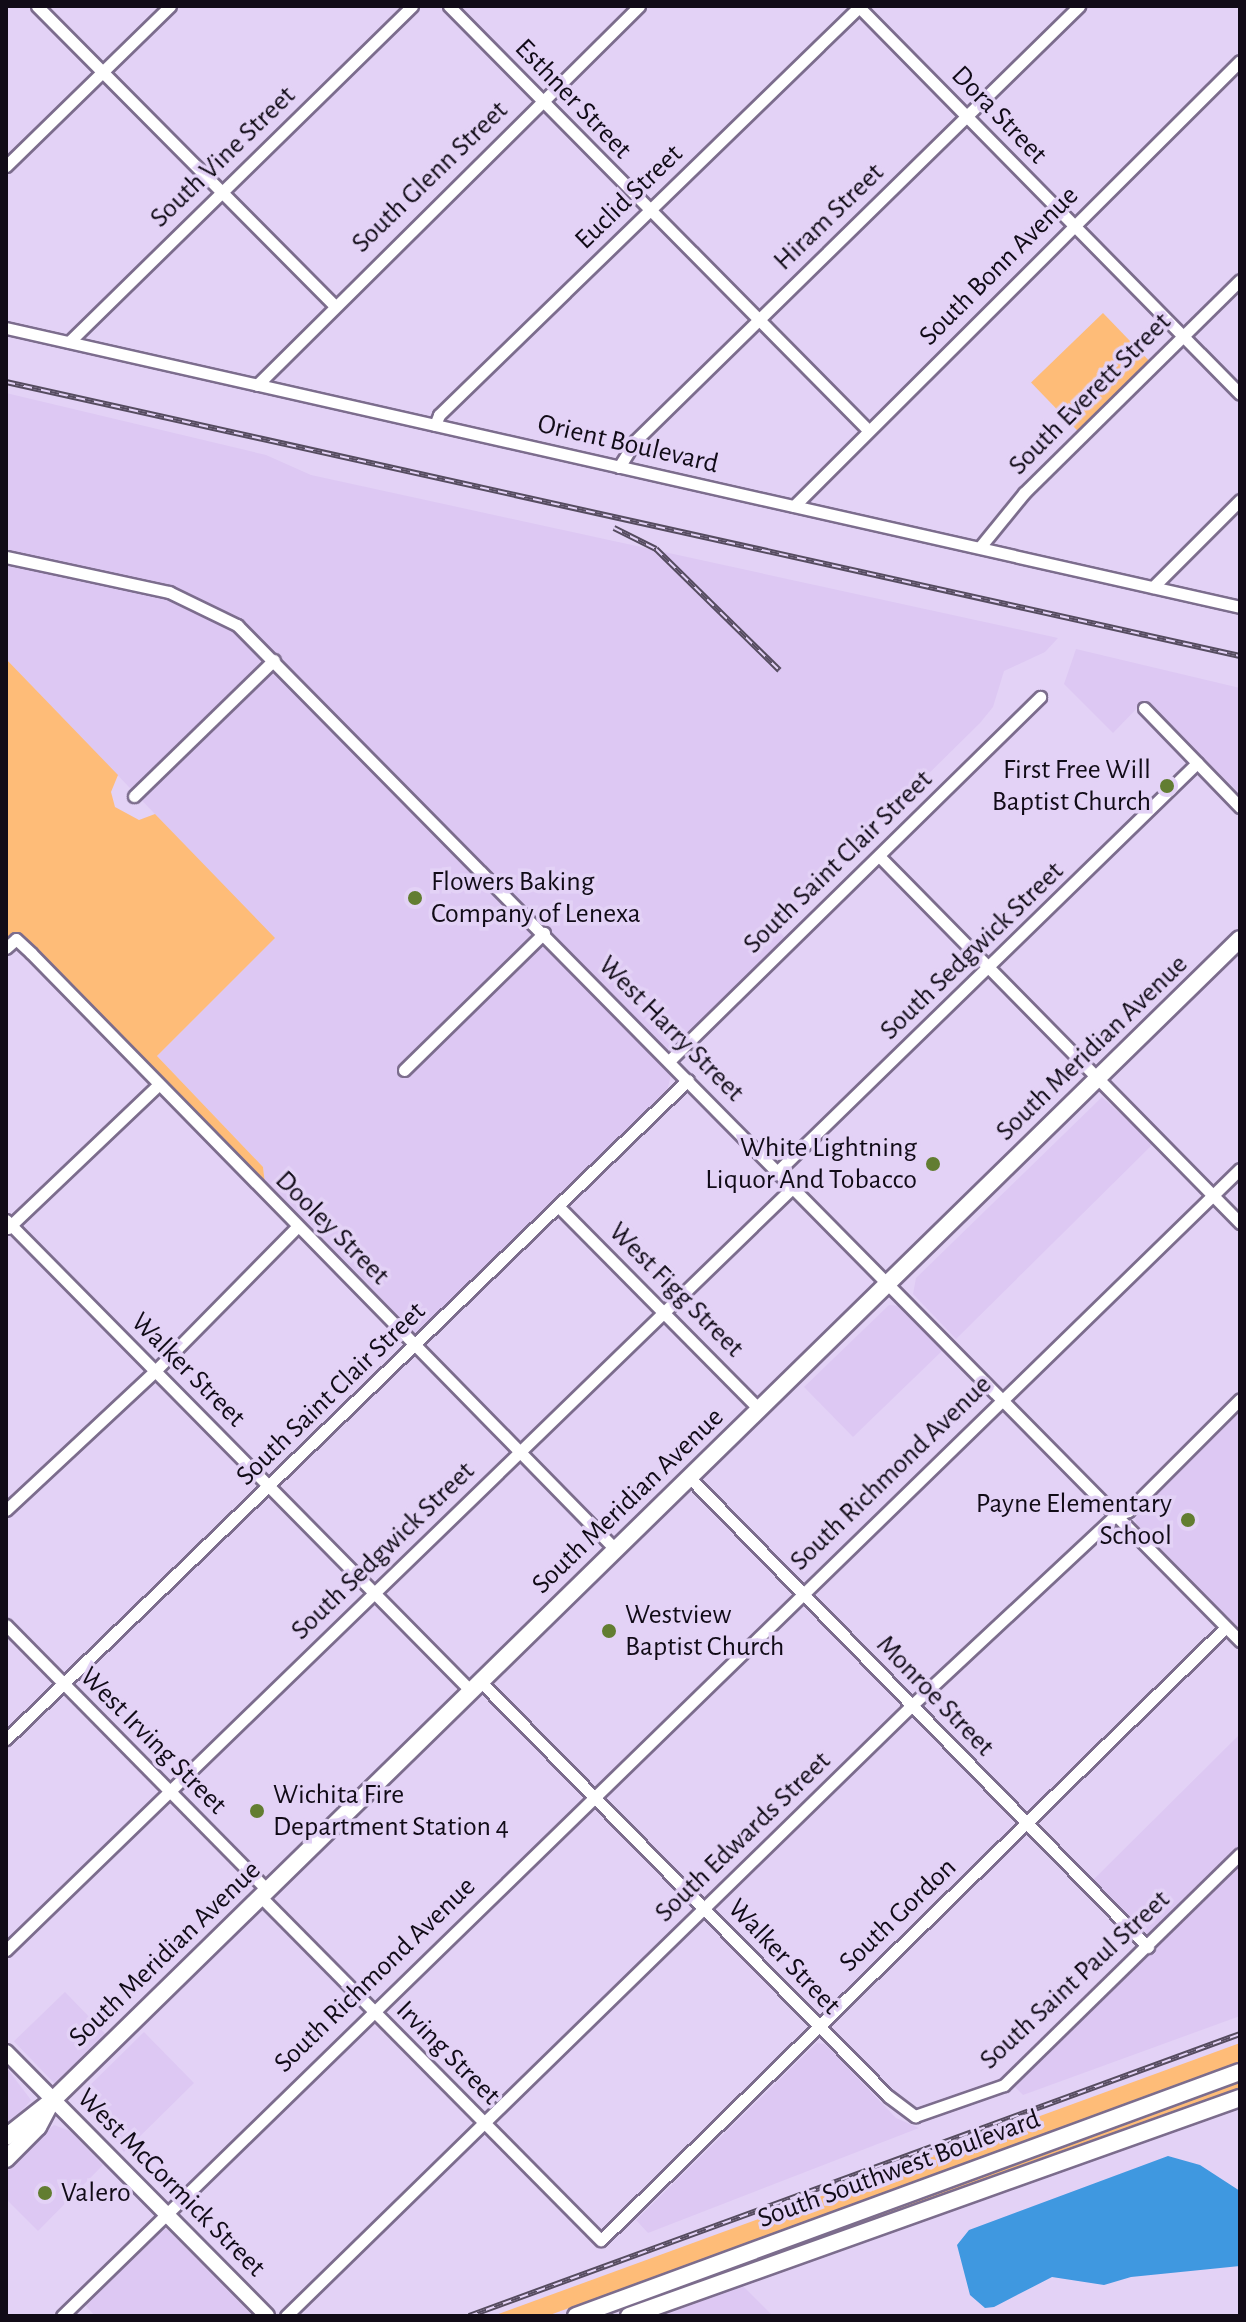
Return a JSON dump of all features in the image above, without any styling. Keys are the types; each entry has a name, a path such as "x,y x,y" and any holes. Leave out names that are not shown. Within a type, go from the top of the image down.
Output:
{"main road":[{"name":"South Meridian Avenue","path":"6,2137 53,2100 1240,939"},
{"name":"South Southwest Boulevard","path":"576,2316 1240,2072"},
{"name":"South Southwest Boulevard","path":"629,2316 1240,2098"},
{"name":"South Meridian Avenue","path":"6,2159 38,2127 53,2100"}],"street":[{"path":"37,6 334,305"},
{"path":"6,166 170,6"},
{"name":"South Vine Street","path":"69,342 412,6"},
{"name":"Esthner Street","path":"449,6 867,429"},
{"name":"South Glenn Street","path":"257,385 334,305 639,6"},
{"name":"Dora Street","path":"859,6 1240,394"},
{"name":"Euclid Street","path":"435,425 439,415 859,6"},
{"name":"Hiram Street","path":"619,467 635,441 1079,6"},
{"name":"South Bonn Avenue","path":"794,506 867,429 1240,61"},
{"name":"South Everett Street","path":"980,547 1024,493 1240,280"},
{"name":"Orient Boulevard","path":"6,328 1240,607"},
{"path":"1153,587 1240,500"},
{"name":"West Harry Street","path":"6,557 190,599 237,625 890,1283 1240,1641"},
{"path":"134,796 274,660"},
{"name":"South Saint Clair Street","path":"669,1061 1040,697"},
{"path":"1144,708 1240,807"},
{"name":"South Sedgwick Street","path":"778,1171 1197,763"},
{"path":"879,856 1240,1223"},
{"path":"404,1070 544,933"},
{"name":"Dooley Street","path":"6,948 16,939 616,1550"},
{"name":"South Saint Clair Street","path":"6,1739 688,1080"},
{"path":"8,1225 158,1085"},
{"name":"South Richmond Avenue","path":"62,2316 801,1592 1240,1169"},
{"name":"South Sedgwick Street","path":"6,1950 794,1186"},
{"name":"West Figg Street","path":"558,1206 759,1409"},
{"name":"Walker Street","path":"8,1225 374,1592 593,1797 906,2112 926,2115"},
{"path":"6,1510 155,1371 297,1227"},
{"name":"South Edwards Street","path":"286,2316 911,1706 1116,1515 1128,1511 1240,1399"},
{"name":"Monroe Street","path":"689,1477 1148,1947"},
{"name":"West Irving Street","path":"6,1625 264,1893"},
{"name":"South Gordon","path":"603,2238 1226,1627"},
{"name":"South Saint Paul Street","path":"926,2115 1004,2085 1240,1854"},
{"name":"Irving Street","path":"264,1893 484,2123 603,2238"},
{"name":"West McCormick Street","path":"6,2052 267,2316"}],"shaded area":[{"path":"1103,313 1150,361 1078,431 1031,382"},
{"path":"6,393 266,455 311,475 1058,638 1045,652 1004,671 993,707 980,723 774,926 787,940 661,1062 671,1074 667,1092 413,1335 265,1184 263,1167 157,1056 274,938 6,659"},
{"path":"1076,649 1240,688 1240,794 1145,700 1113,733 1064,684"},
{"path":"6,659 118,775 111,792 115,807 139,820 155,814 275,938 157,1056 263,1167 265,1184 22,936 6,936"},
{"path":"1102,1097 1153,1144 956,1339 913,1294 916,1278"},
{"path":"889,1305 901,1306 943,1350 853,1437 804,1387"},
{"name":"Payne Elementary School","path":"1240,1409 1240,1629 1136,1524 1135,1516"},
{"path":"1240,1734 1240,1847 1147,1936 1092,1881"},
{"path":"1240,1865 1240,2016 1023,2095 1015,2087"},
{"path":"65,1992 107,2035 56,2084 14,2041"},
{"path":"144,2032 194,2083 124,2152 83,2100 86,2089"},
{"path":"817,2043 825,2044 896,2118 919,2128 648,2233 636,2220"},
{"path":"1240,2043 1240,2064 1179,2087 547,2316 493,2316"},
{"path":"6,2067 31,2100 6,2129"},
{"path":"1240,2079 1240,2092 757,2263 765,2253"},
{"path":"54,2125 70,2131 103,2165 38,2231 6,2199 6,2167"},
{"path":"165,2228 253,2316 95,2316 85,2305"},
{"path":"741,2284 773,2316 652,2316"}],"water":[{"path":"1168,2156 1200,2165 1240,2191 1240,2266 1131,2277 1104,2285 1052,2277 994,2307 985,2308 970,2295 957,2245 969,2230"}],"railway":[{"path":"6,382 1240,656"},
{"path":"614,528 656,549 779,670"},
{"path":"469,2316 1240,2034"}],"place":[{"name":"First Free Will Baptist Church","path":"1167,786"},
{"name":"Flowers Baking Company of Lenexa","path":"415,898"},
{"name":"White Lightning Liquor And Tobacco","path":"933,1164"},
{"name":"Payne Elementary School","path":"1188,1520"},
{"name":"Westview Baptist Church","path":"609,1631"},
{"name":"Wichita Fire Department Station 4","path":"257,1811"},
{"name":"Valero","path":"45,2193"}]}
